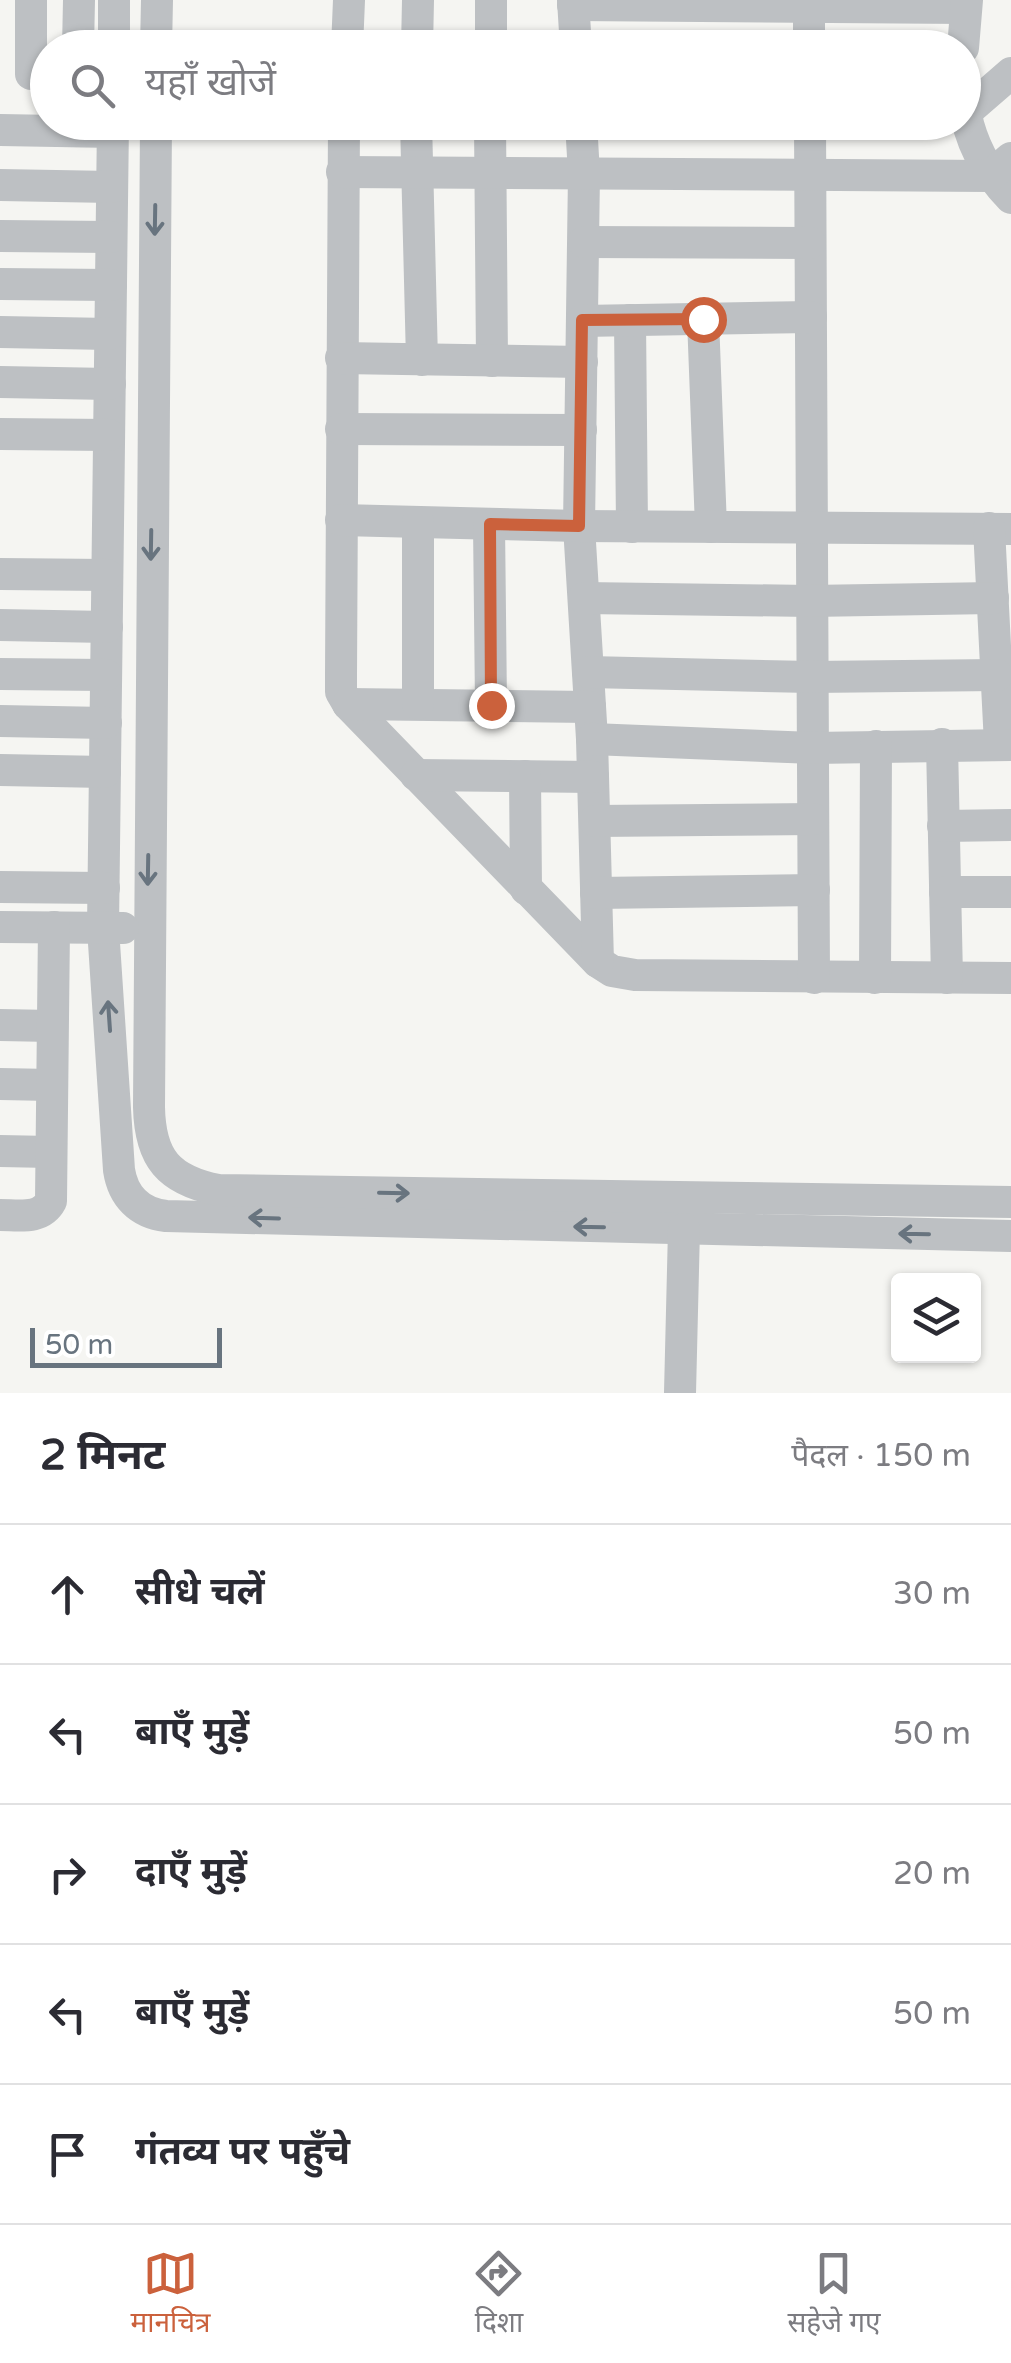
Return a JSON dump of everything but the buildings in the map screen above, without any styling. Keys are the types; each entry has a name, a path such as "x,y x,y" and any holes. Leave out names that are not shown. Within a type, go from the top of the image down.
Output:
{"street":[{"path":"26,74 31,0"},
{"path":"78,30 79,0"},
{"path":"114,0 114,30"},
{"path":"156,30 157,0"},
{"path":"348,30 349,0"},
{"path":"417,30 418,0"},
{"path":"490,30 491,0"},
{"path":"575,30 573,3 967,4 965,30"},
{"path":"809,4 809,30"},
{"path":"981,95 1011,73"},
{"path":"0,130 30,129"},
{"path":"981,137 1004,177"},
{"path":"113,140 103,928 120,1181 133,1202 146,1211 186,1216 1011,1236"},
{"path":"156,140 148,929 151,1134 166,1166 193,1185 218,1190 1011,1202"},
{"path":"343,140 341,675 342,692 348,704 598,962 624,974 1011,978"},
{"path":"416,140 422,360"},
{"path":"490,140 492,361"},
{"path":"582,140 579,526 594,777 598,962"},
{"path":"810,140 814,978"},
{"path":"342,172 1004,177"},
{"path":"0,185 112,186"},
{"path":"0,236 112,237"},
{"path":"584,242 810,243"},
{"path":"0,284 111,285"},
{"path":"582,320 810,317"},
{"path":"703,319 711,527"},
{"path":"630,320 632,527"},
{"path":"0,332 110,334"},
{"path":"342,358 582,362"},
{"path":"0,382 110,384"},
{"path":"342,429 580,430"},
{"path":"0,434 109,435"},
{"path":"342,520 632,527 1000,528 993,598 1006,744 813,748 591,723 491,705 348,704"},
{"path":"418,522 418,704"},
{"path":"490,524 491,705"},
{"path":"0,574 107,575"},
{"path":"584,598 993,598"},
{"path":"0,625 106,627"},
{"path":"588,672 997,675"},
{"path":"0,674 106,675"},
{"path":"0,721 106,723"},
{"path":"942,744 947,978"},
{"path":"875,978 876,746"},
{"path":"0,770 105,772"},
{"path":"416,775 594,777"},
{"path":"525,776 526,889"},
{"path":"594,821 813,819"},
{"path":"943,826 1011,825"},
{"path":"0,887 104,888"},
{"path":"596,892 814,890"},
{"path":"945,892 1011,892"},
{"path":"0,927 148,929"},
{"path":"0,1215 32,1215 46,1210 52,1194 54,928"},
{"path":"0,1025 52,1026"},
{"path":"0,1084 51,1085"},
{"path":"0,1151 50,1152"},
{"path":"680,1393 684,1229"}],"route":[{"path":"491,705 490,524 579,526 582,320 703,319"}]}
